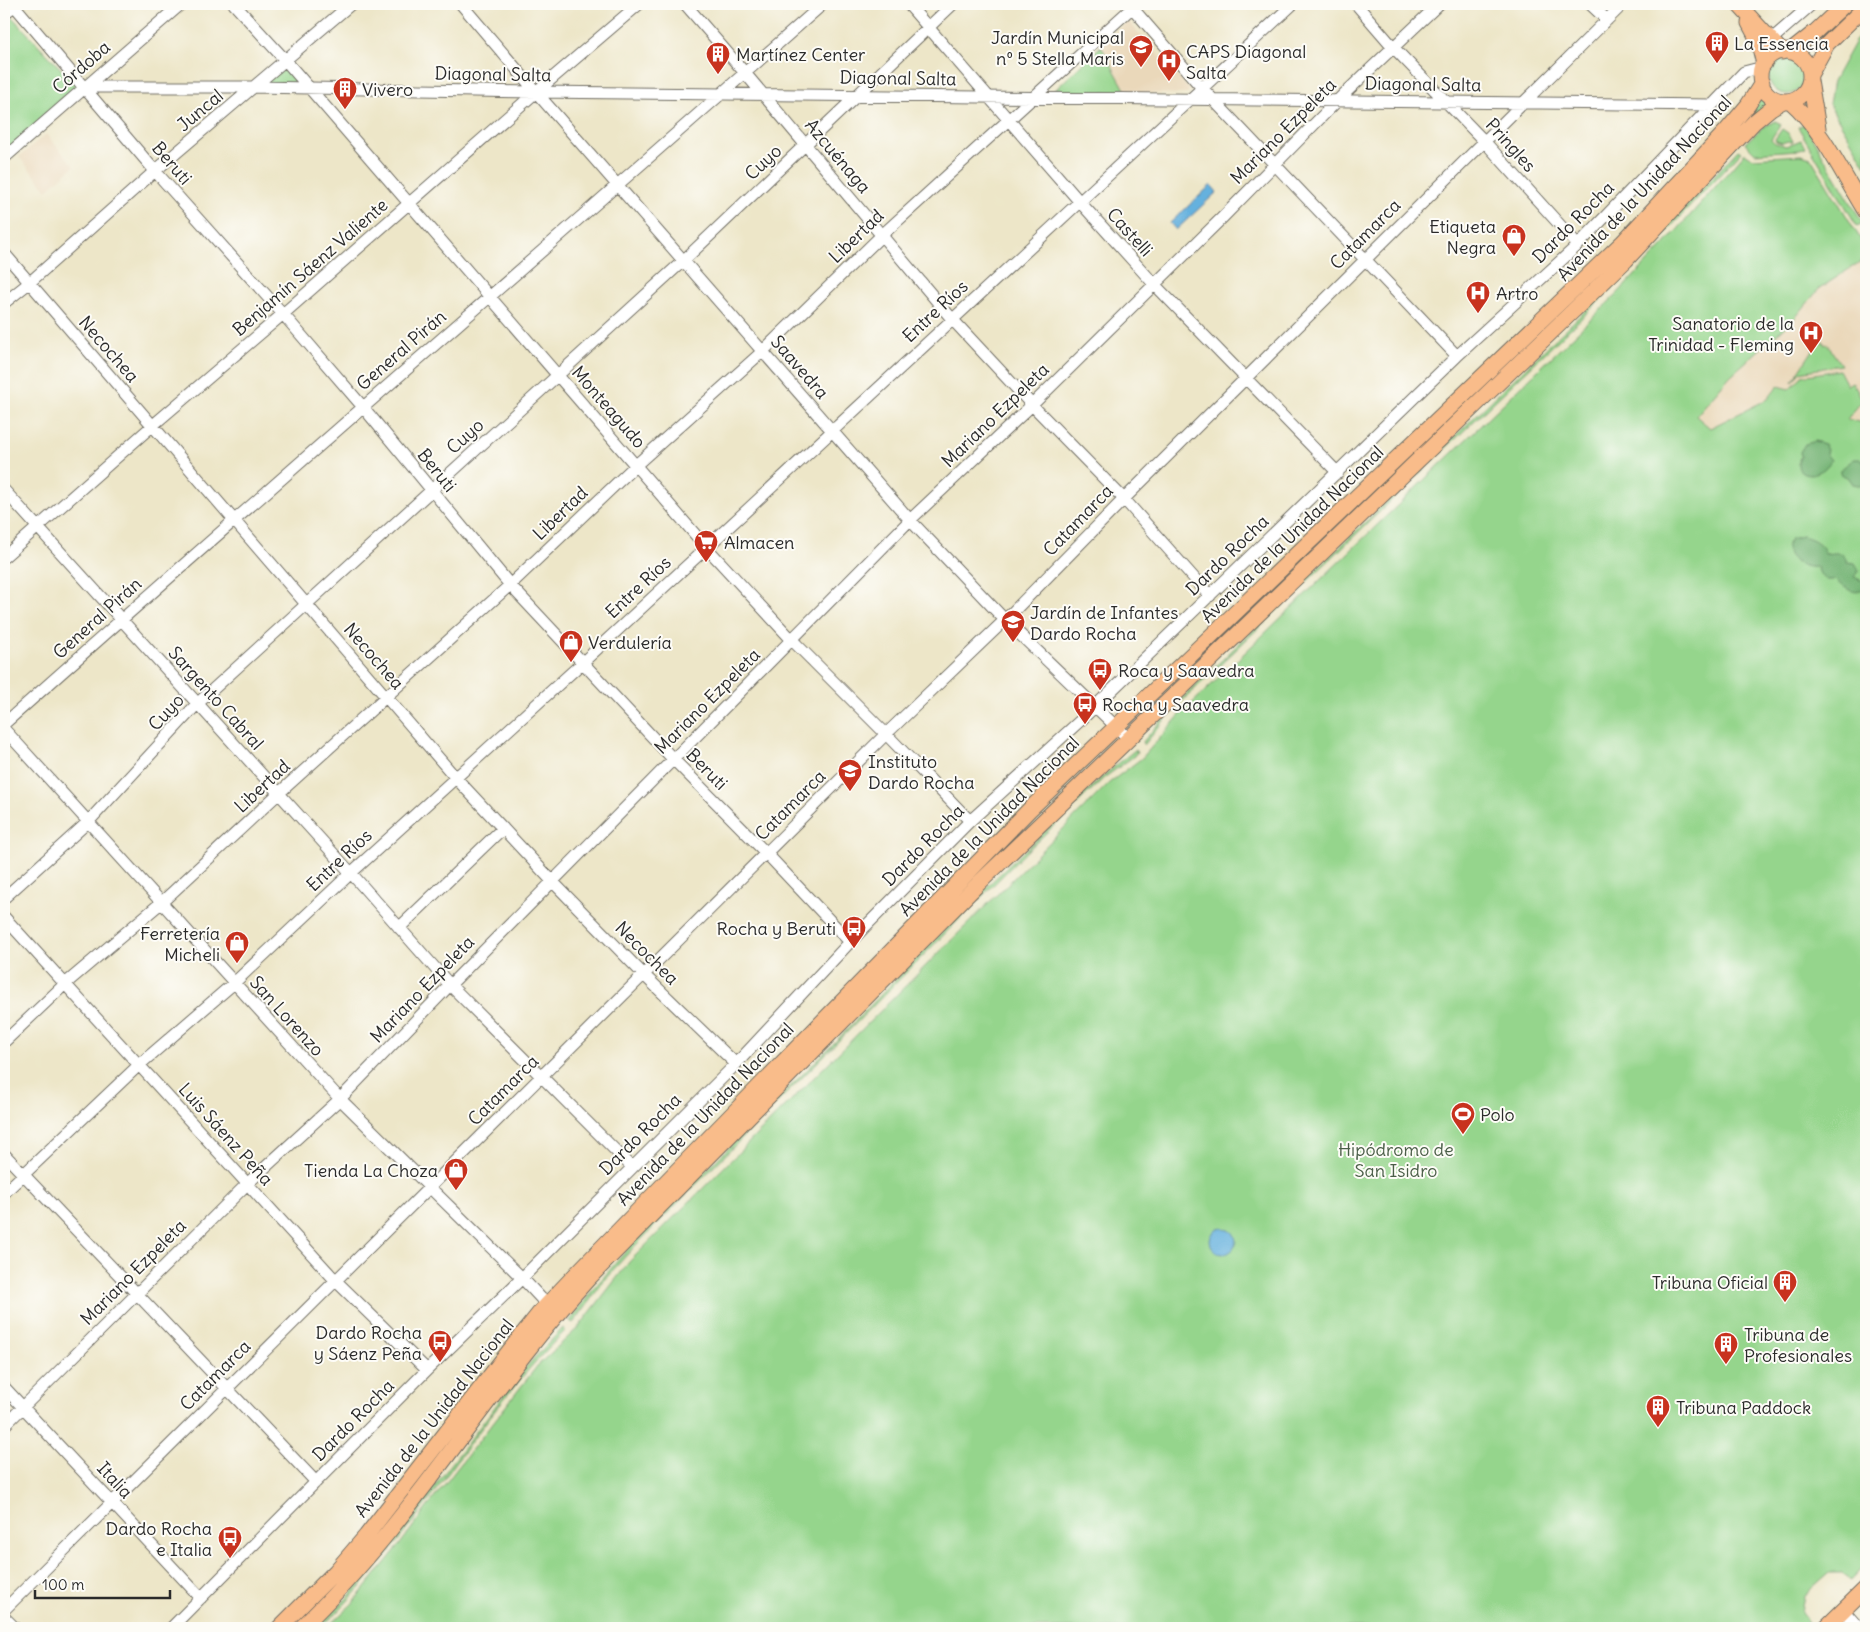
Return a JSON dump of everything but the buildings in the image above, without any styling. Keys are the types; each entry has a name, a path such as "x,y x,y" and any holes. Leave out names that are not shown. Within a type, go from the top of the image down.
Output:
{"main road":[{"path":"1763,65 1767,59 1786,52 1815,32 1844,4"},
{"path":"1786,101 1803,94 1827,44 1866,6"},
{"path":"1740,7 1772,40 1786,52 1803,59 1808,66 1818,132"},
{"path":"1740,7 1758,40 1763,65 1762,83 1765,90 1771,96 1786,101 1805,114 1818,132 1866,212"},
{"name":"Avenida de la Unidad Nacional","path":"279,1628 330,1578 366,1536 475,1393 754,1090 1030,809 1622,244 1727,130 1748,105 1762,83"},
{"name":"Avenida de la Unidad Nacional","path":"301,1628 355,1572 417,1495 552,1310 588,1279 972,890 1626,260 1754,122 1771,108 1786,101"},
{"path":"1825,1628 1866,1588"}],"street":[{"name":"Beruti","path":"15,4 155,171 364,406 510,585 673,759 850,942"},
{"path":"4,14 15,4"},
{"name":"Córdoba","path":"4,158 181,4"},
{"name":"Monteagudo","path":"234,4 286,61 706,547 792,640 970,821"},
{"name":"Juncal","path":"4,303 351,4"},
{"name":"Saavedra","path":"461,4 910,520 1005,620 1129,739"},
{"name":"Benjamín Sáenz Valiente","path":"4,557 152,426 639,4"},
{"name":"Azcuénaga","path":"684,4 764,94 952,319 1032,405 1124,499 1210,596"},
{"name":"General Pirán","path":"4,724 233,520 618,186 823,4"},
{"name":"Castelli","path":"908,4 1079,201 1154,284 1338,472"},
{"name":"Cuyo","path":"4,898 88,822 197,704 683,261 806,146 857,94 953,4"},
{"name":"Entre Ríos","path":"4,1193 139,1065 234,983 1293,4"},
{"name":"Pringles","path":"1356,4 1394,48 1484,141 1578,245"},
{"name":"Mariano Ezpeleta","path":"4,1426 247,1184 340,1099 450,985 910,520 1032,405 1223,217 1337,100 1439,4"},
{"path":"1590,4 1607,20"},
{"name":"Catamarca","path":"4,1610 886,734 1005,620 1124,499 1623,4"},
{"path":"1772,40 1812,4"},
{"path":"1132,5 1212,99 1457,356"},
{"name":"Libertad","path":"4,1042 65,984 162,902 278,794 510,585 636,465 763,351 882,235 1035,97 1132,5"},
{"name":"Dardo Rocha","path":"171,1628 426,1370 522,1278 736,1064 850,942 970,821 1210,596 1457,356 1578,245 1744,72 1763,65"},
{"name":"Diagonal Salta","path":"84,87 255,87 536,92 857,94 1712,105"},
{"name":"Necochea","path":"4,253 455,777 553,882 644,975 736,1064"},
{"name":"Sargento Cabral","path":"4,490 450,985 632,1167"},
{"name":"San Lorenzo","path":"4,729 340,1099 522,1278 552,1310"},
{"path":"399,928 503,828"},
{"name":"Luis Sáenz Peña","path":"4,917 336,1281 426,1370"},
{"path":"4,1154 316,1482"},
{"name":"Italia","path":"4,1386 201,1598"},
{"path":"1843,1610 1860,1628"},
{"path":"4,1617 15,1628"}],"shaded area":[{"name":"Jardín Municipal nº 5 Stella Maris","path":"1128,21 1189,89 1188,94 1127,93 1101,46"},
{"path":"46,134 74,166 47,190 19,157"},
{"name":"Sanatorio de la Trinidad - Fleming","path":"1866,258 1866,424 1803,408 1709,428 1695,416 1730,376 1795,318 1819,289"}],"green space":[{"path":"11,16 79,88 4,152 4,22"},
{"path":"1866,30 1866,166 1829,104 1833,81 1855,41"},
{"path":"1101,46 1127,93 1053,92"},
{"path":"1787,58 1799,64 1805,76 1799,88 1787,94 1775,88 1769,76 1775,64"},
{"path":"286,61 309,88 255,87"},
{"path":"1760,90 1773,103 1736,133"},
{"path":"1775,121 1781,124 1771,139 1775,143 1786,146 1801,140 1805,148 1755,153 1745,143 1763,127"},
{"path":"1804,124 1863,223 1857,226 1798,127"},
{"path":"1782,129 1788,133 1792,142 1782,143 1776,141 1775,139"},
{"path":"1738,150 1741,152 1620,281 1171,712 1144,745 1142,743 1170,710 1618,279"},
{"name":"Hipódromo de San Isidro","path":"1745,153 1752,158 1801,155 1811,158 1866,248 1866,258 1819,289 1795,318 1730,376 1696,416 1710,428 1768,399 1778,386 1790,389 1802,376 1839,370 1847,385 1852,382 1863,400 1847,419 1866,424 1866,1565 1851,1581 1844,1573 1829,1573 1804,1595 1801,1613 1808,1622 1802,1628 326,1628 352,1604 538,1365 578,1328 630,1261 1109,783 1142,758 1180,715 1616,295 1664,245"},
{"path":"1813,338 1822,340 1825,345 1827,344 1841,365 1800,372 1792,382 1815,347"},
{"path":"1815,441 1824,444 1827,450 1826,454 1831,460 1820,471 1814,474 1807,474 1799,468 1800,452 1805,444"},
{"path":"1854,459 1866,462 1866,500 1864,486 1853,484 1849,478 1840,474 1840,470"},
{"path":"1802,536 1817,542 1825,554 1839,553 1847,562 1855,563 1859,570 1854,577 1865,582 1866,588 1856,592 1835,580 1826,580 1820,574 1817,567 1801,565 1796,562 1789,554 1787,544 1790,539"},
{"path":"1135,750 1137,752 1134,756 1104,778 1027,851 633,1248 606,1278 573,1323 570,1321 592,1291 630,1246 836,1041 981,892 1103,776"},
{"path":"563,1328 565,1331 501,1403 385,1557 354,1594 321,1628 317,1628 349,1596 373,1567 523,1370"}],"water":[{"path":"1211,185 1217,192 1176,230 1170,223"},
{"path":"1223,1228 1232,1232 1236,1241 1232,1250 1223,1254 1214,1250 1210,1241 1214,1232"}],"place":[{"name":"La Essencia","path":"1717,64"},
{"name":"Jardín Municipal nº 5 Stella Maris","path":"1141,68"},
{"name":"Martínez Center","path":"718,75"},
{"name":"CAPS Diagonal Salta","path":"1169,82"},
{"name":"Vivero","path":"345,110"},
{"name":"Etiqueta Negra","path":"1514,257"},
{"name":"Artro","path":"1478,314"},
{"name":"Sanatorio de la Trinidad - Fleming","path":"1811,354"},
{"name":"Almacen","path":"706,563"},
{"name":"Jardín de Infantes Dardo Rocha","path":"1013,643"},
{"name":"Verdulería","path":"571,663"},
{"name":"Roca y Saavedra","path":"1100,691"},
{"name":"Rocha y Saavedra","path":"1085,725"},
{"name":"Instituto Dardo Rocha","path":"850,792"},
{"name":"Rocha y Beruti","path":"854,949"},
{"name":"Ferretería Micheli","path":"237,964"},
{"name":"Polo","path":"1463,1135"},
{"name":"Tienda La Choza","path":"456,1191"},
{"name":"Tribuna Oficial","path":"1785,1303"},
{"name":"Dardo Rocha y Sáenz Peña","path":"440,1363"},
{"name":"Tribuna de Profesionales","path":"1726,1365"},
{"name":"Tribuna Paddock","path":"1658,1428"},
{"name":"Dardo Rocha e Italia","path":"230,1559"}]}
